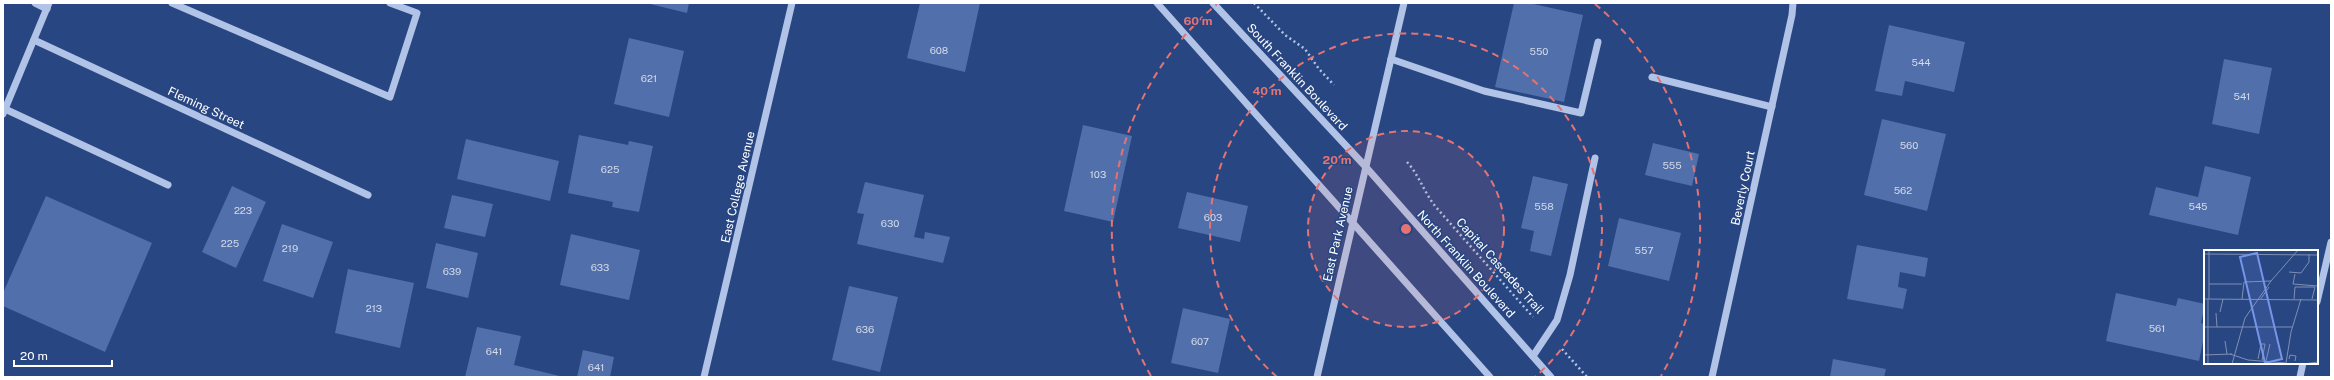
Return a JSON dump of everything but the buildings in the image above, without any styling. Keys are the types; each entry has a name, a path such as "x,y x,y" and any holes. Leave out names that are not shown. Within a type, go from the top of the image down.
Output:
{"street":[{"path":"35,3 48,6 4,111 168,185"},
{"path":"172,3 390,96 417,13 390,3"},
{"name":"East College Avenue","path":"704,377 792,3"},
{"path":"1157,3 1490,377"},
{"name":"South Franklin Boulevard","path":"1214,3 1365,166"},
{"name":"East Park Avenue","path":"1317,377 1404,3"},
{"name":"Beverly Court","path":"1712,377 1792,15 1792,3"},
{"name":"Fleming Street","path":"34,40 368,195"},
{"path":"1391,59 1484,91 1582,113 1598,42"},
{"path":"1652,77 1772,106"},
{"path":"1533,356 1557,320 1570,275 1595,158"},
{"name":"North Franklin Boulevard","path":"1365,166 1551,377"},
{"path":"2318,298 2331,242"},
{"path":"2300,377 2303,364"}],"path":[{"path":"1254,3 1285,35 1305,49 1319,69 1334,85"},
{"name":"Capital Cascades Trail","path":"1407,162 1417,173 1425,194 1435,206 1587,377"}]}
